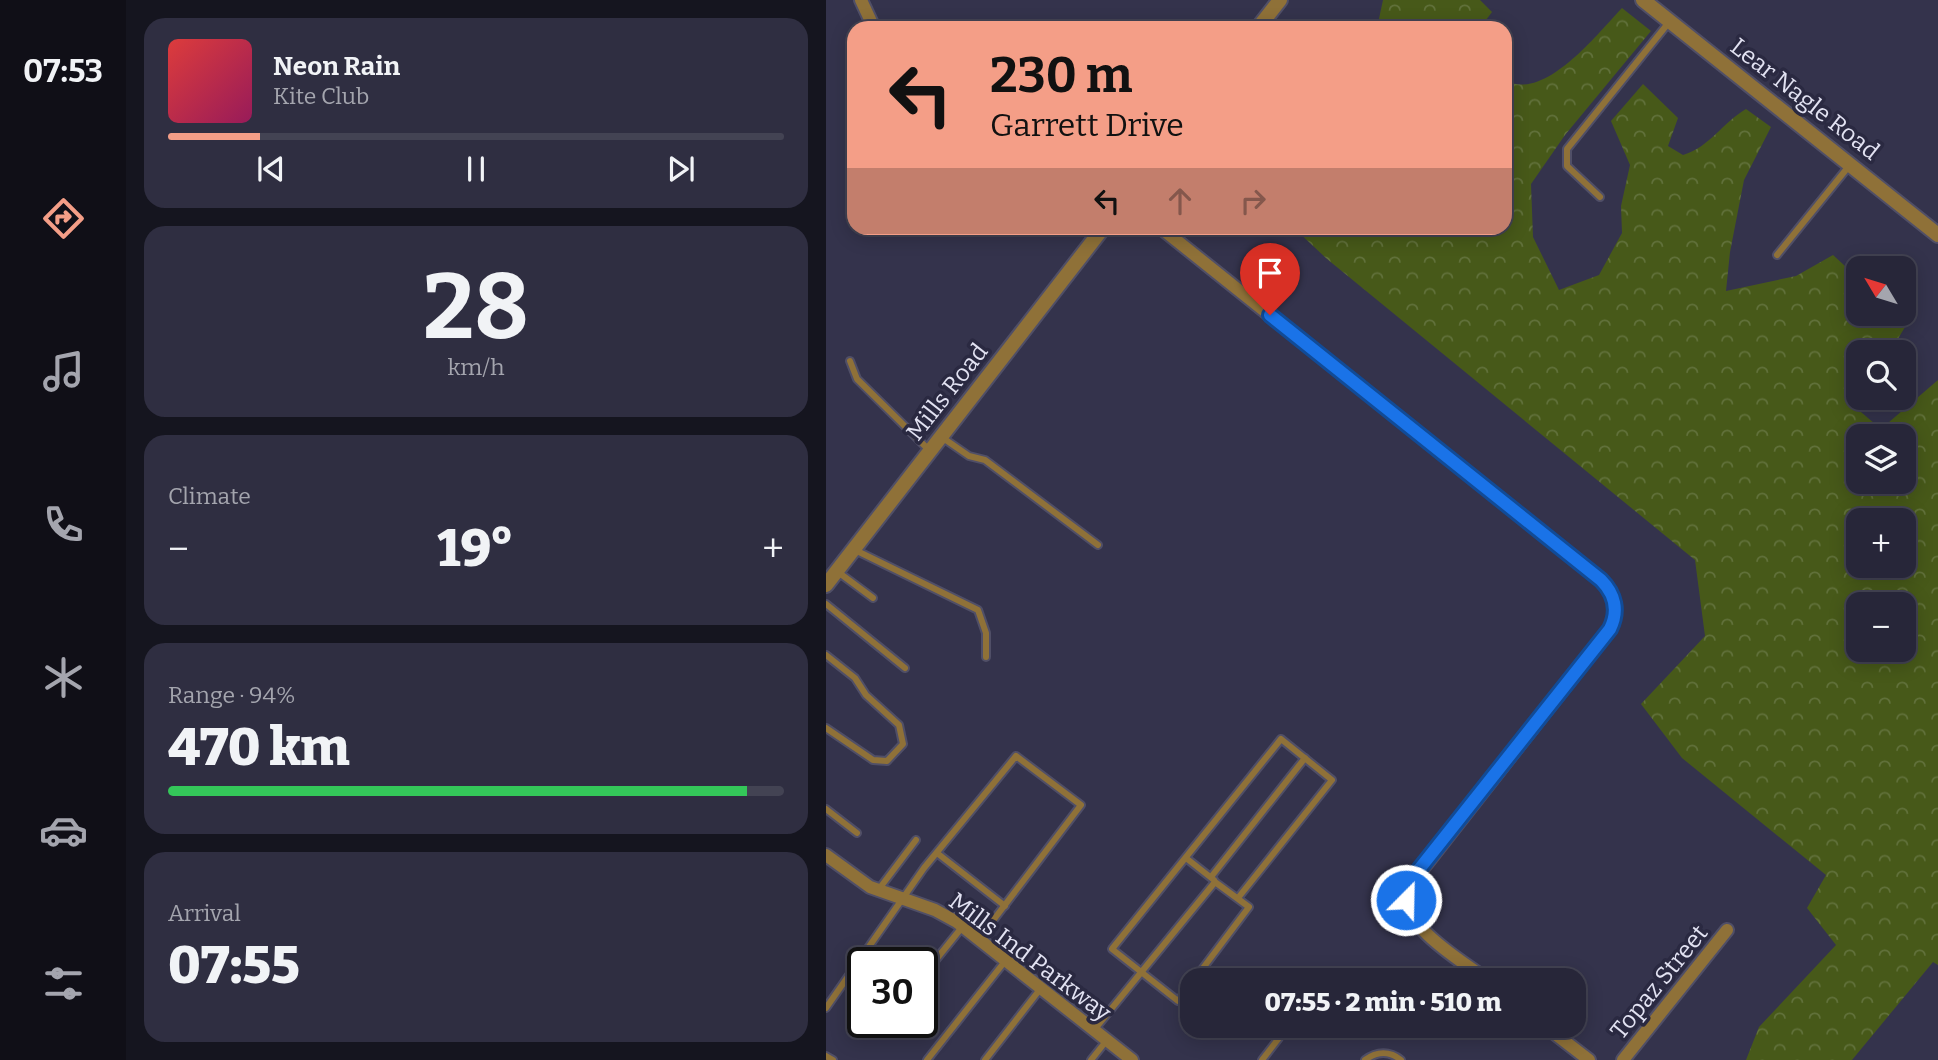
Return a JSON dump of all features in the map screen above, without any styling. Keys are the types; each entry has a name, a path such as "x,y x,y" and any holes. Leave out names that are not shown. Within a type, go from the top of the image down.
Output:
{"street":[{"path":"861,0 871,21"},
{"path":"1264,21 1280,0"},
{"name":"Lear Nagle Road","path":"1643,0 1938,235"},
{"name":"Mills Road","path":"829,579 1095,235"},
{"path":"1170,235 1597,577 1613,596 1615,613 1610,629 1410,880 1406,900 1414,921 1472,968"},
{"name":"Mills Ind Parkway","path":"826,855 877,890 935,910 962,926 1132,1060"},
{"name":"Topaz Street","path":"1623,1060 1727,930"},
{"path":"1561,1038 1589,1060"}],"lane":[{"path":"1600,197 1567,166 1567,149 1670,21"},
{"path":"1777,255 1850,165"},
{"path":"850,361 857,379 930,451"},
{"path":"941,436 969,456 985,460 1098,545"},
{"path":"854,549 978,610 986,633 986,657"},
{"path":"829,579 873,598"},
{"path":"826,604 905,668"},
{"path":"826,655 855,678 866,695 899,725 903,744 898,754 887,761 873,760 826,728"},
{"path":"1180,998 1178,1001 1112,949 1281,739 1332,780 1238,898"},
{"path":"826,1008 937,853 1016,756 1082,805 979,939"},
{"path":"1094,1030 1305,758"},
{"path":"826,809 857,833"},
{"path":"877,890 916,841"},
{"path":"937,853 1005,906"},
{"path":"1186,858 1249,906 1203,968"},
{"path":"938,957 962,926"},
{"path":"927,1060 1006,960"},
{"path":"985,1060 1041,988"},
{"path":"1262,1060 1279,1038"},
{"path":"1091,1060 1107,1040"},
{"path":"1365,1060 1379,1053 1393,1054 1401,1060"},
{"path":"826,1056 833,1060"}],"green space":[{"path":"1383,0 1480,0 1492,12 1485,21 1378,21"},
{"path":"1622,8 1651,31 1565,135 1531,184 1533,237 1559,290 1599,275 1622,233 1621,206 1630,165 1611,121 1643,84 1678,118 1668,146 1683,155 1708,141 1746,109 1771,127 1744,180 1730,252 1726,291 1796,276 1833,255 1846,267 1846,326 1906,326 1897,340 1846,340 1846,410 1859,410 1875,424 1846,424 1846,494 1916,494 1916,424 1887,424 1903,410 1916,410 1916,399 1938,380 1938,965 1933,962 1852,1060 1746,1060 1759,1027 1836,945 1807,908 1826,875 1682,758 1641,704 1705,636 1695,560 1327,259 1301,235 1512,235 1512,82 1520,85 1536,82 1569,62"}],"route":[{"path":"1270,315 1601,580 1614,600 1615,618 1610,629 1413,877 1406,891 1406,900"}]}
